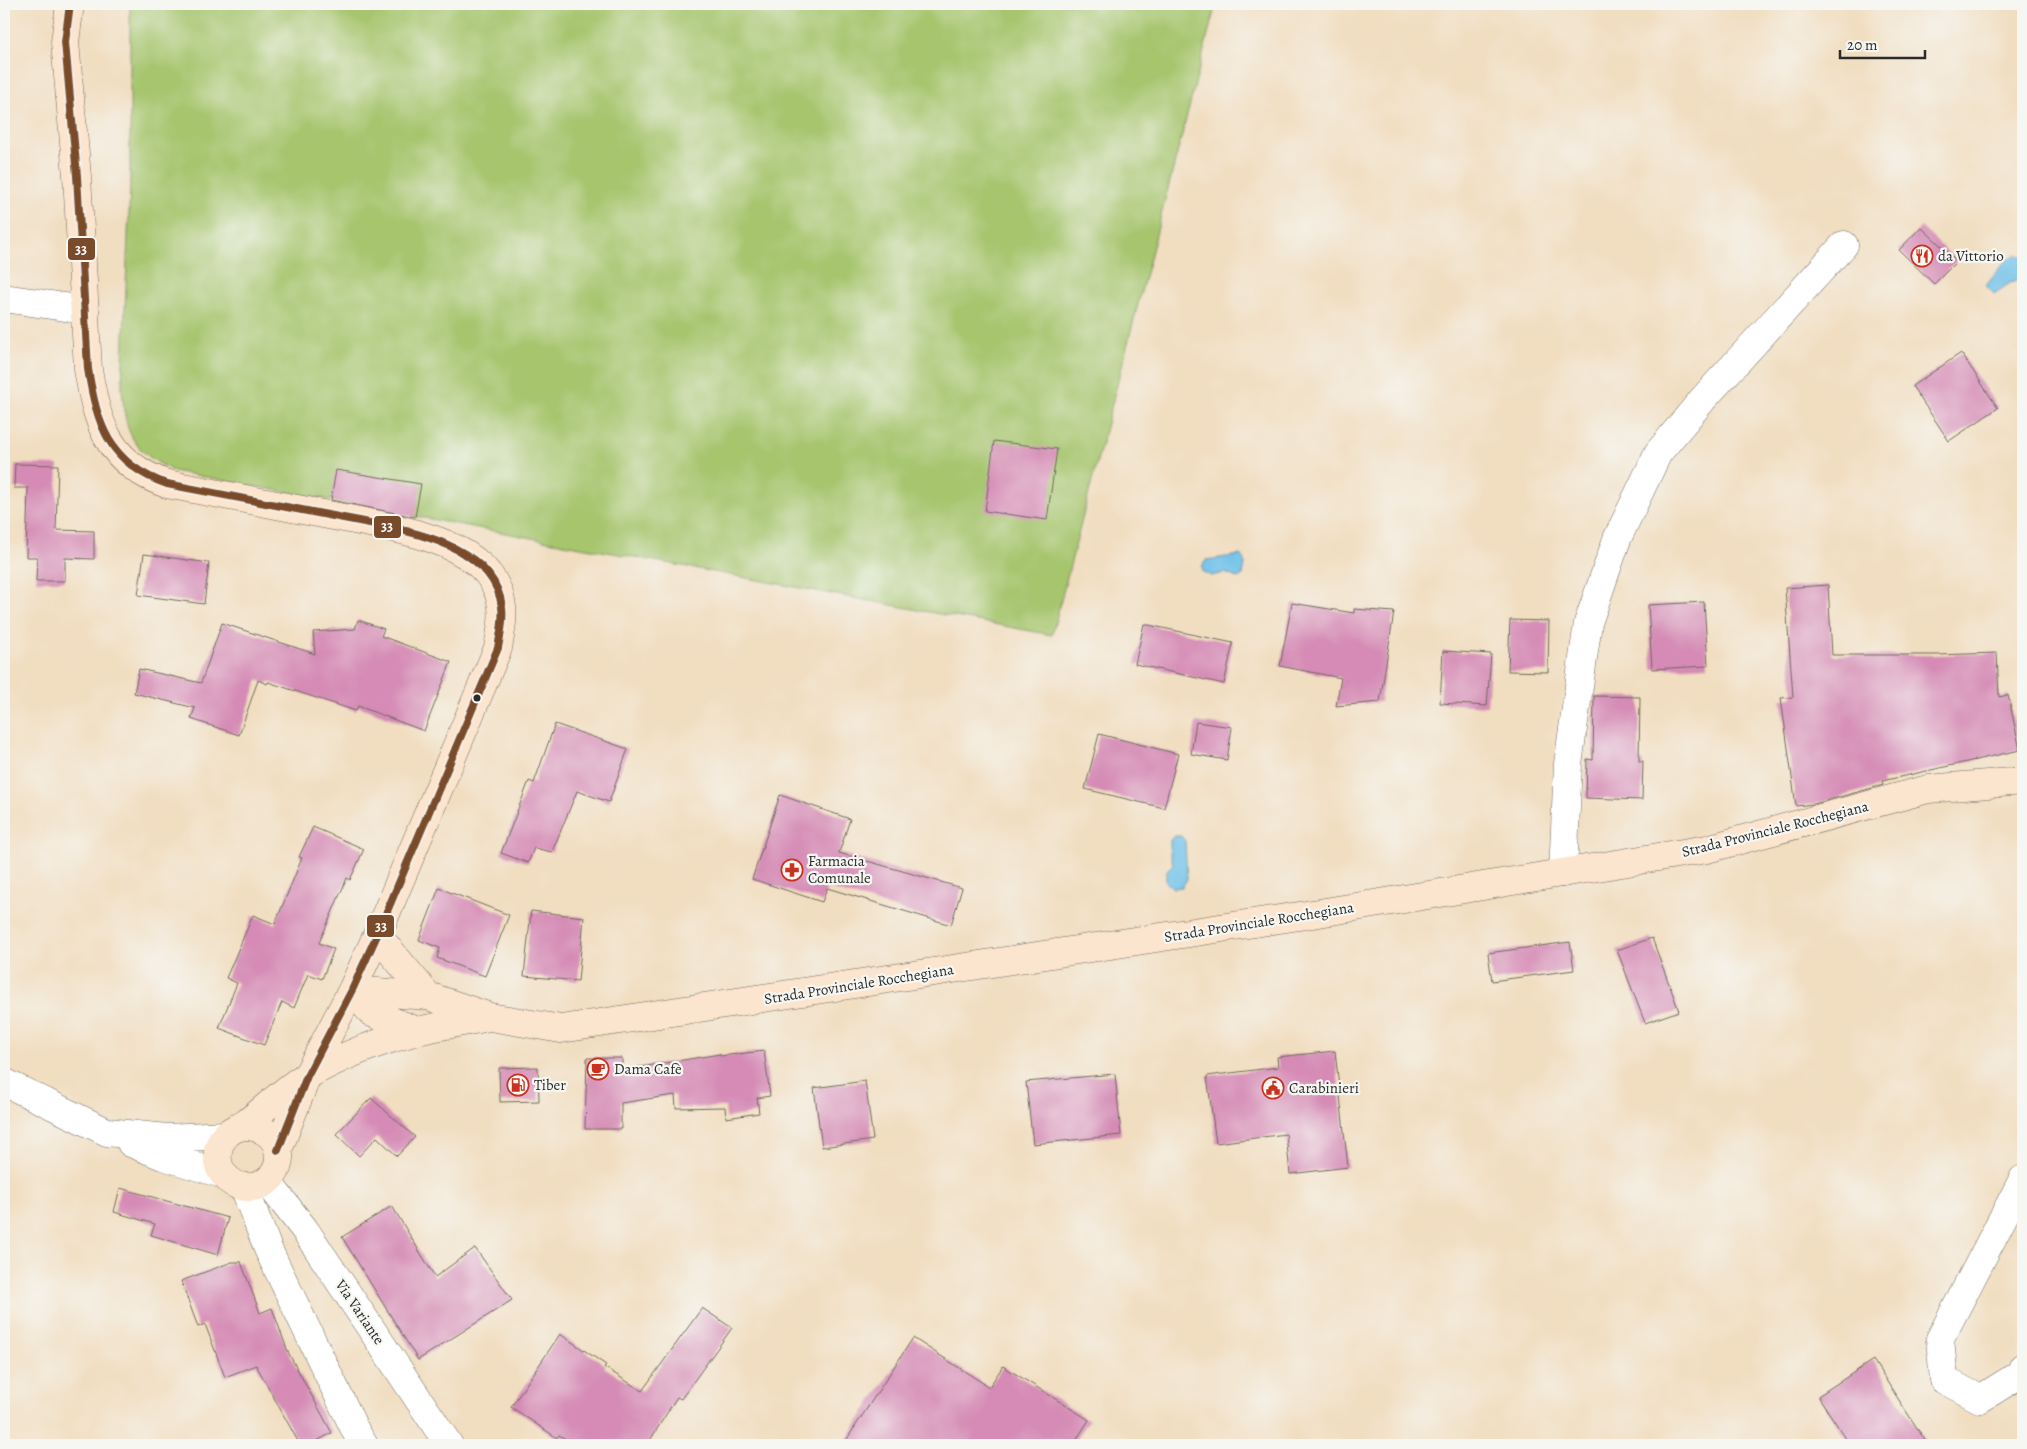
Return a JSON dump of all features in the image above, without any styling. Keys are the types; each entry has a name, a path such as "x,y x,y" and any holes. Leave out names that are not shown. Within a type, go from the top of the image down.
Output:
{"main road":[{"path":"70,4 65,42 77,176 88,369 99,423 107,439 134,469 150,478 167,484 409,532 463,553 492,578 503,608 503,623 498,648 378,935 352,990 307,1076 278,1150"},
{"name":"Strada Provinciale Rocchegiana","path":"352,990 428,996 490,1017 561,1028 1101,947 1707,849 1928,789 2023,781"},
{"path":"378,935 428,996"},
{"path":"352,990 372,1013 417,1031"},
{"name":"Strada Provinciale Rocchegiana","path":"307,1076 366,1048 417,1031 490,1017"},
{"path":"234,1130 261,1128 270,1134 276,1142 280,1158 278,1167 245,1181 218,1164 217,1154 220,1143 234,1130 307,1076"}],"street":[{"path":"1563,873 1568,764 1588,623 1617,539 1658,453 1703,399 1844,245"},
{"path":"4,298 84,310"},
{"path":"4,1082 136,1146 245,1181 268,1249 364,1445"},
{"path":"107,1132 167,1138 234,1130"},
{"path":"2023,1179 1940,1339 1944,1380 1980,1399 2020,1374 2023,1367"},
{"name":"Via Variante","path":"245,1181 305,1230 449,1445"}],"green space":[{"path":"130,4 1216,4 1052,635 173,471 147,455 132,438 128,428 122,387 130,184"}],"water":[{"path":"2017,255 2023,257 2023,278 2010,283 1994,294 1987,287 1987,283 2008,258"},
{"path":"1240,555 1244,558 1245,565 1243,575 1238,578 1225,573 1211,576 1203,572 1202,566 1206,560"},
{"path":"1174,836 1181,836 1185,841 1187,879 1182,887 1173,888 1166,882 1166,871 1173,864 1170,853 1170,840"}],"building":[{"path":"1921,227 1957,261 1934,284 1899,250"},
{"path":"1961,353 1998,408 1949,441 1912,386"},
{"path":"994,441 1057,449 1047,520 985,511"},
{"path":"15,464 58,465 56,530 94,531 94,559 65,558 65,581 36,581 37,557 26,557 28,488 14,488"},
{"path":"336,470 421,484 415,517 331,500"},
{"path":"144,554 209,563 204,604 138,595"},
{"path":"1828,585 1832,655 1997,653 1999,697 2008,695 2020,750 1882,781 1883,785 1814,804 1796,806 1781,698 1793,697 1785,588"},
{"path":"1704,602 1708,666 1652,669 1648,605"},
{"path":"1292,603 1354,613 1354,609 1394,612 1380,702 1336,706 1341,678 1280,666"},
{"path":"358,620 384,629 381,636 451,662 424,731 358,706 356,711 258,680 239,735 191,719 195,708 134,693 139,669 201,683 222,623 315,654 313,632 355,629"},
{"path":"1510,620 1549,621 1548,672 1508,671"},
{"path":"1144,624 1233,643 1224,684 1135,664"},
{"path":"1443,651 1491,654 1487,706 1440,703"},
{"path":"1594,696 1640,697 1639,761 1643,761 1642,800 1586,798 1587,759 1593,760"},
{"path":"1196,722 1232,727 1227,760 1191,754"},
{"path":"555,724 628,749 609,802 577,791 552,852 534,848 528,863 501,853 529,781 534,783"},
{"path":"1099,734 1178,754 1164,808 1085,789"},
{"path":"780,795 850,819 839,853 962,888 951,925 827,888 822,902 752,879"},
{"path":"313,827 364,849 350,880 347,878 319,943 334,949 322,979 308,974 294,1008 282,1002 264,1045 219,1028 237,983 226,978 253,915 275,924 302,858 299,857"},
{"path":"439,888 509,915 485,976 437,958 440,948 419,940"},
{"path":"531,911 584,917 578,981 524,976"},
{"path":"1652,938 1679,1011 1645,1023 1617,950"},
{"path":"1570,942 1574,970 1492,981 1488,953"},
{"path":"764,1051 770,1096 757,1098 759,1113 726,1118 725,1107 676,1108 675,1095 621,1103 621,1129 585,1129 587,1058 622,1058 622,1070 720,1054 720,1056"},
{"path":"1335,1051 1348,1167 1290,1174 1286,1134 1216,1143 1207,1076 1278,1067 1277,1057"},
{"path":"538,1067 539,1101 500,1102 499,1068"},
{"path":"1115,1074 1121,1135 1033,1144 1026,1082"},
{"path":"865,1081 873,1140 822,1147 814,1088"},
{"path":"371,1098 415,1137 397,1156 377,1137 359,1156 336,1134"},
{"path":"120,1188 228,1218 218,1255 151,1235 155,1224 114,1212"},
{"path":"392,1206 435,1277 475,1248 512,1300 418,1360 342,1237"},
{"path":"232,1262 241,1262 260,1313 272,1308 288,1352 332,1433 309,1445 300,1445 256,1365 225,1377 205,1324 198,1327 181,1281"},
{"path":"702,1308 732,1328 681,1399 677,1397 647,1445 576,1445 559,1435 557,1438 511,1407 560,1334 606,1365 604,1367 642,1391"},
{"path":"913,1338 989,1387 1003,1366 1089,1420 1073,1445 843,1445"},
{"path":"1873,1360 1928,1445 1850,1445 1818,1396"}],"transit line":[{"name":"33","path":"70,4 65,42 77,176 88,369 96,408 102,425 109,440 119,454 147,476 167,484 380,525 437,541 456,549 472,559 486,572 497,588 502,607 502,623 498,648 377,935 352,990 307,1076 278,1150"}],"place":[{"name":"da Vittorio","path":"1922,256"},
{"name":"Farmacia Comunale","path":"792,870"},
{"name":"Dama Cafè","path":"598,1069"},
{"name":"Tiber","path":"518,1085"},
{"name":"Carabinieri","path":"1273,1088"}]}
